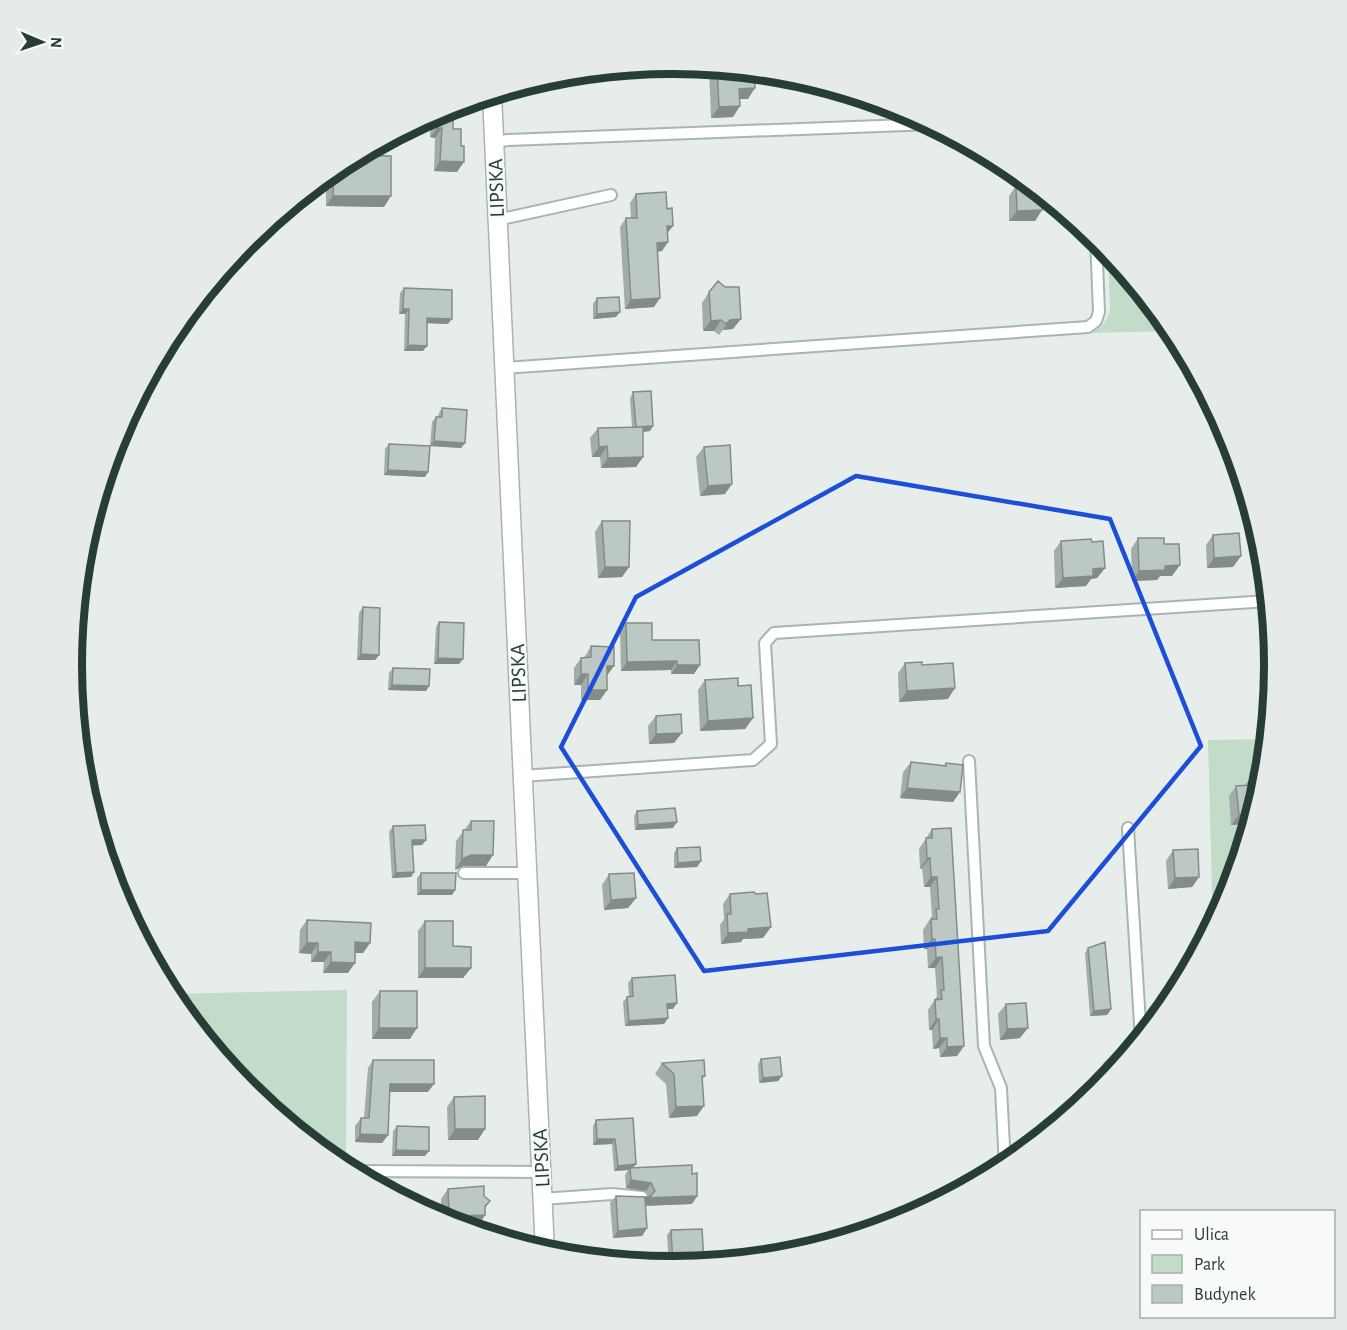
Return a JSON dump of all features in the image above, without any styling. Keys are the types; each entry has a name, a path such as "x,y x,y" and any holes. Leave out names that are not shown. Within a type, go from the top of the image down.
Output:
{"street":[{"name":"LIPSKA","path":"492,102 544,1242"}],"lane":[{"path":"494,142 913,125"},
{"path":"497,220 611,195"},
{"path":"503,368 1088,327 1096,321 1100,312 1097,252"},
{"path":"522,776 753,760 771,744 765,643 774,633 1261,601"},
{"path":"969,761 984,1046 1001,1088 1004,1155"},
{"path":"1128,828 1139,1029"},
{"path":"464,873 527,873"},
{"path":"368,1171 541,1172"},
{"path":"542,1199 612,1194 642,1197"}],"highlighted area":[{"path":"856,476 1110,519 1201,746 1048,931 704,971 561,747 636,597"}],"green space":[{"path":"1108,265 1143,305 1162,331 1091,333 1103,325 1110,312"},
{"path":"1260,739 1245,818 1234,855 1212,908 1208,740"},
{"path":"347,990 346,1158 283,1110 255,1083 204,1025 182,994"}],"building":[{"path":"717,76 755,80 755,88 739,89 740,106 719,107"},
{"path":"453,117 453,129 461,129 464,162 440,161 442,128 437,128 437,123"},
{"path":"374,156 391,156 391,196 333,196 334,181 345,173"},
{"path":"1016,186 1020,186 1042,202 1042,210 1017,211"},
{"path":"666,192 667,209 672,208 673,226 667,226 668,242 657,243 660,298 631,300 626,218 637,218 636,194"},
{"path":"718,281 725,287 739,287 741,319 730,320 726,324 721,320 711,321 709,292"},
{"path":"404,288 452,290 452,319 427,318 427,346 408,345 409,309 403,309"},
{"path":"619,297 620,312 597,314 597,298"},
{"path":"651,391 653,426 636,427 633,392"},
{"path":"442,408 467,410 465,443 434,441 436,417 442,417"},
{"path":"643,427 643,457 608,458 607,446 599,447 598,428"},
{"path":"389,444 430,446 428,472 388,470"},
{"path":"730,445 732,484 708,486 704,447"},
{"path":"602,521 630,521 629,567 605,567"},
{"path":"1239,533 1241,556 1214,558 1213,535"},
{"path":"1138,538 1164,538 1164,544 1179,544 1180,565 1165,566 1165,570 1139,571"},
{"path":"1091,539 1092,542 1103,541 1105,568 1093,569 1093,576 1063,578 1061,541"},
{"path":"363,607 380,608 379,655 361,654"},
{"path":"439,622 464,623 463,659 438,658"},
{"path":"626,623 652,623 652,640 699,640 700,665 677,665 677,661 627,662"},
{"path":"591,646 614,647 614,666 607,666 607,690 588,690 588,674 581,674 581,658 591,657"},
{"path":"922,662 922,665 953,663 955,688 907,691 905,663"},
{"path":"393,668 430,669 429,686 392,685"},
{"path":"738,678 738,686 751,685 753,718 708,721 705,680"},
{"path":"681,714 682,733 656,734 656,716"},
{"path":"911,762 946,766 946,763 963,765 960,792 907,788"},
{"path":"1255,776 1246,815 1239,815 1236,786 1252,785 1251,777"},
{"path":"675,808 677,822 638,825 637,811"},
{"path":"471,821 494,821 493,855 471,855 462,859 463,830 471,830"},
{"path":"425,825 426,840 412,840 414,872 396,873 393,826"},
{"path":"951,828 964,1046 947,1047 947,1038 940,1038 939,1019 936,1019 935,1000 942,999 941,990 944,990 942,957 936,958 935,939 932,939 931,919 937,919 936,909 939,909 937,877 931,877 926,838 932,838 932,829"},
{"path":"700,847 701,861 678,863 677,848"},
{"path":"1198,849 1199,877 1175,878 1173,850"},
{"path":"421,873 456,873 455,890 421,890"},
{"path":"634,873 636,898 611,900 609,874"},
{"path":"754,892 756,894 767,893 771,927 728,933 727,914 731,914 730,894"},
{"path":"307,920 371,923 370,943 355,942 355,963 331,962 331,952 318,952 318,943 307,943"},
{"path":"425,921 453,921 453,946 471,947 471,968 425,968"},
{"path":"1105,942 1111,1009 1094,1011 1088,948"},
{"path":"675,975 677,1003 667,1004 668,1018 629,1021 627,997 633,996 632,978"},
{"path":"380,991 417,991 417,1028 379,1028"},
{"path":"1026,1003 1028,1028 1007,1029 1006,1004"},
{"path":"780,1057 782,1076 763,1078 761,1059"},
{"path":"373,1060 434,1060 434,1084 390,1084 388,1135 360,1134 361,1118 369,1118"},
{"path":"704,1060 705,1076 702,1076 704,1106 676,1107 674,1074 662,1063"},
{"path":"485,1096 485,1129 455,1129 454,1097"},
{"path":"633,1118 636,1164 618,1166 615,1139 597,1139 596,1120"},
{"path":"397,1126 429,1127 429,1151 396,1150"},
{"path":"692,1165 692,1174 697,1173 697,1196 645,1198 647,1228 618,1231 616,1196 647,1197 655,1191 651,1183 631,1180 630,1168"},
{"path":"484,1186 484,1196 490,1201 485,1206 485,1215 460,1216 458,1212 449,1212 448,1189"},
{"path":"702,1229 704,1255 673,1256 671,1230"}]}
